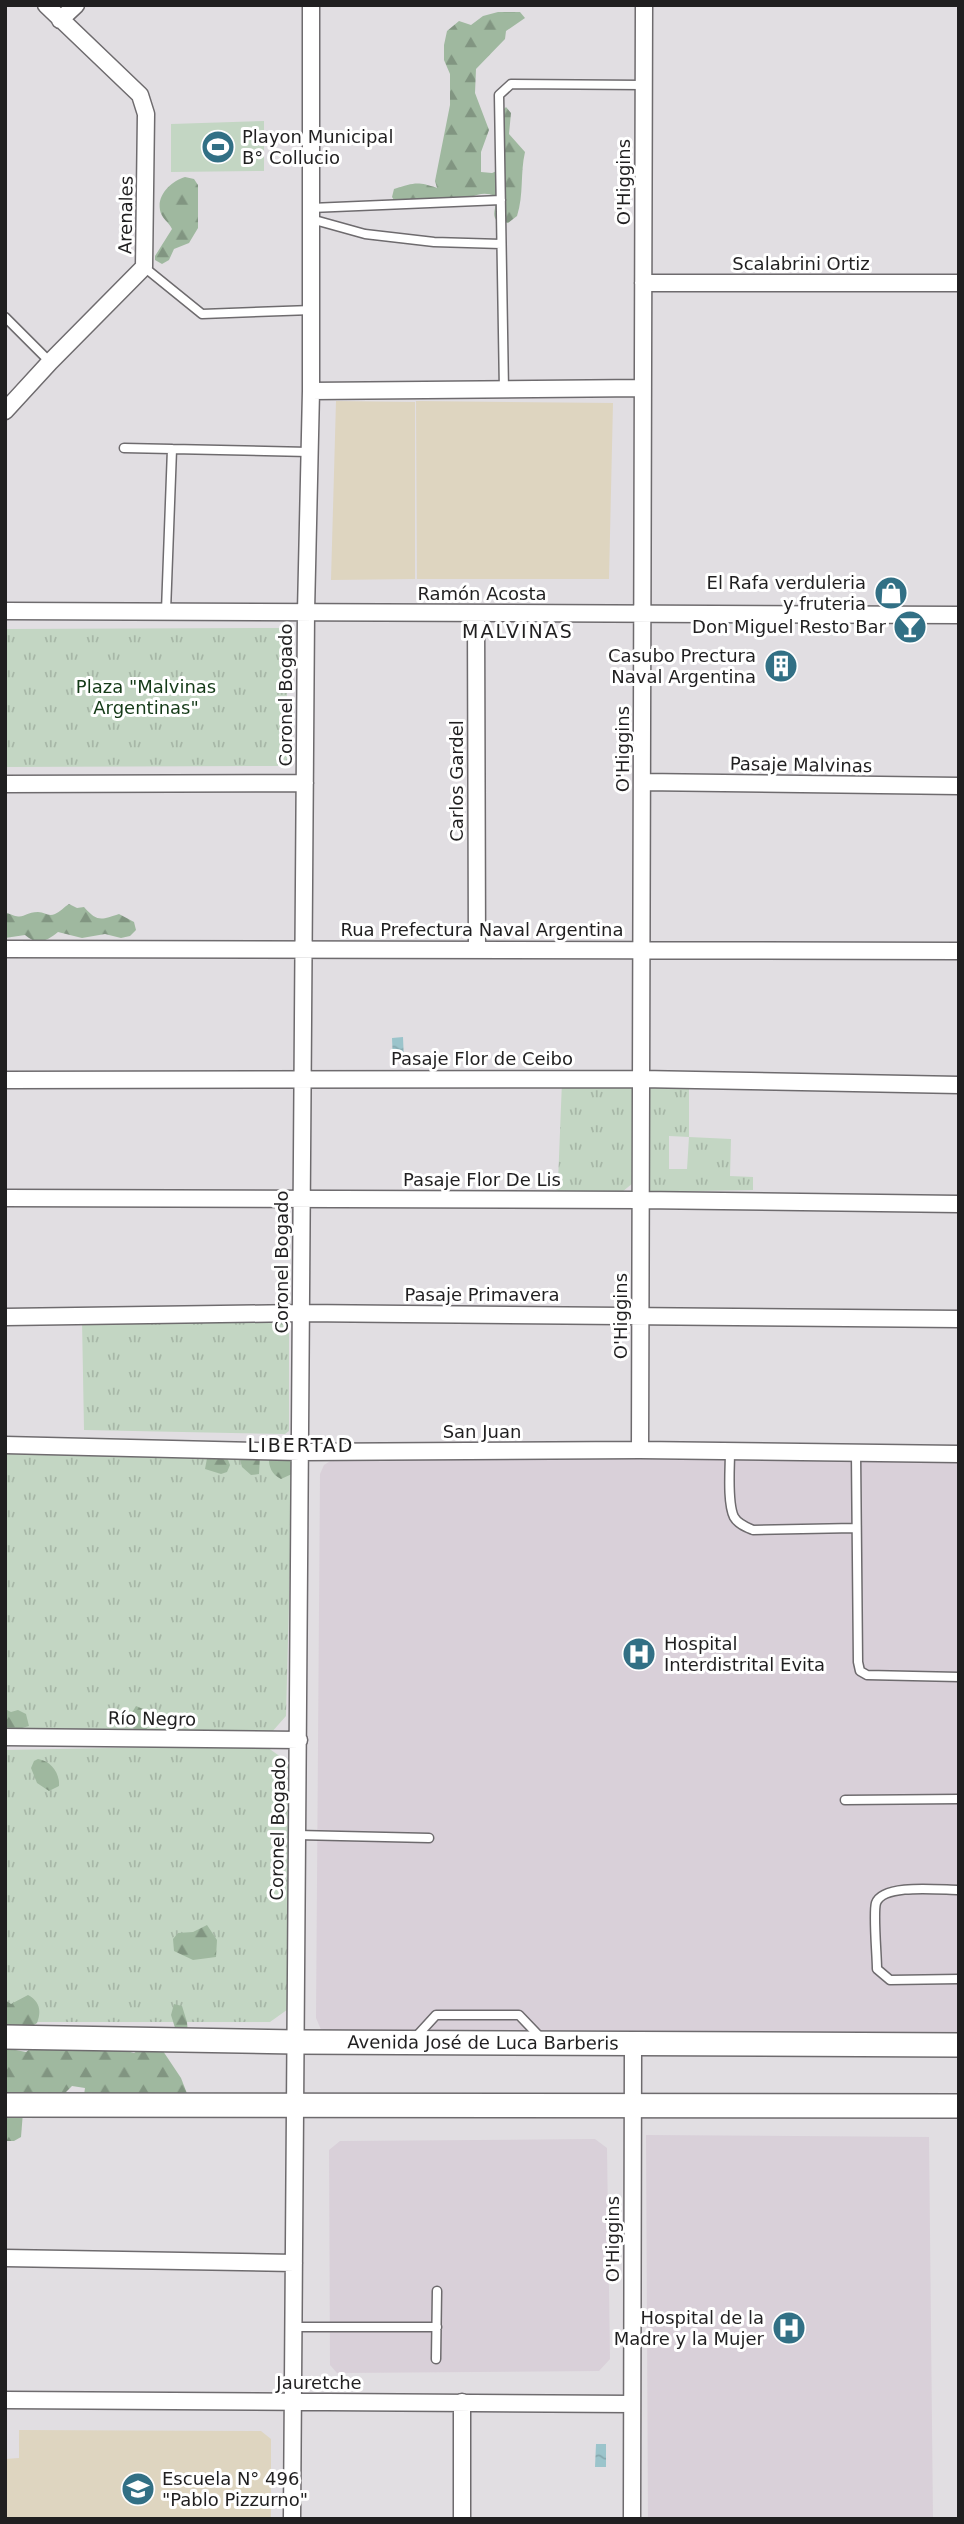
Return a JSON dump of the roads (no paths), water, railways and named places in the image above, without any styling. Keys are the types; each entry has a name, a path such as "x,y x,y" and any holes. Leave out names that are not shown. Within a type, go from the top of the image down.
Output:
{"main road":[{"name":"Avenida José de Luca Barberis","path":"5,2036 296,2042 959,2045"},
{"path":"5,2105 959,2106"}],"street":[{"name":"Arenales","path":"5,411 144,267 146,114 140,95 46,5"},
{"path":"61,19 76,5"},
{"name":"Coronel Bogado","path":"292,2519 306,612 312,310 311,5"},
{"name":"O'Higgins","path":"640,1450 645,5"},
{"name":"Scalabrini Ortiz","path":"643,283 959,282"},
{"path":"311,391 643,388"},
{"name":"Ramón Acosta","path":"5,611 959,615"},
{"name":"Carlos Gardel","path":"476,613 477,949"},
{"name":"Pasaje Malvinas","path":"642,782 959,786"},
{"path":"5,784 305,783"},
{"name":"Rua Prefectura Naval Argentina","path":"5,948 959,951"},
{"name":"Pasaje Flor de Ceibo","path":"5,1080 640,1079 959,1085"},
{"name":"Pasaje Flor De Lis","path":"5,1198 959,1204"},
{"name":"Pasaje Primavera","path":"5,1317 301,1313 959,1319"},
{"name":"San Juan","path":"5,1445 300,1452 640,1450 959,1454"},
{"name":"Río Negro","path":"5,1737 299,1740"},
{"name":"O'Higgins","path":"632,2519 633,2044"},
{"path":"5,2258 294,2263"},
{"name":"Jauretche","path":"5,2400 632,2404"},
{"path":"462,2402 462,2519"}],"lane":[{"path":"504,391 499,95 511,84 644,85"},
{"path":"311,213 500,200"},
{"path":"311,213 365,234 434,242 501,244"},
{"path":"144,267 202,314 312,310"},
{"path":"5,317 50,362"},
{"path":"124,448 309,452"},
{"path":"166,611 172,449"},
{"path":"730,1452 732,1505 734,1517 742,1525 753,1530 855,1528"},
{"path":"856,1453 855,1528 860,1671 867,1675 959,1677"},
{"path":"845,1800 959,1799"},
{"path":"297,1835 429,1838"},
{"path":"959,1890 896,1890 884,1893 876,1903 877,1969 890,1980 959,1979"},
{"path":"436,2291 436,2358"},
{"path":"293,2326 437,2327"}],"water":[{"path":"403,1037 404,1061 393,1062 392,1038"},
{"path":"596,2444 606,2444 606,2467 595,2467"}],"place":[{"name":"Playon Municipal B° Collucio","path":"218,147"},
{"name":"El Rafa verduleria y fruteria","path":"891,593"},
{"name":"Don Miguel Resto Bar","path":"910,627"},
{"name":"Casubo Prectura Naval Argentina","path":"781,666"},
{"name":"Hospital Interdistrital Evita","path":"639,1654"},
{"name":"Hospital de la Madre y la Mujer","path":"789,2328"},
{"name":"Escuela N° 496 \"Pablo Pizzurno\"","path":"138,2489"}],"district":[{"name":"MALVINAS","path":"518,631"},
{"name":"LIBERTAD","path":"301,1445"}],"park label":[{"name":"Plaza \"Malvinas Argentinas\"","path":"146,697"}]}
